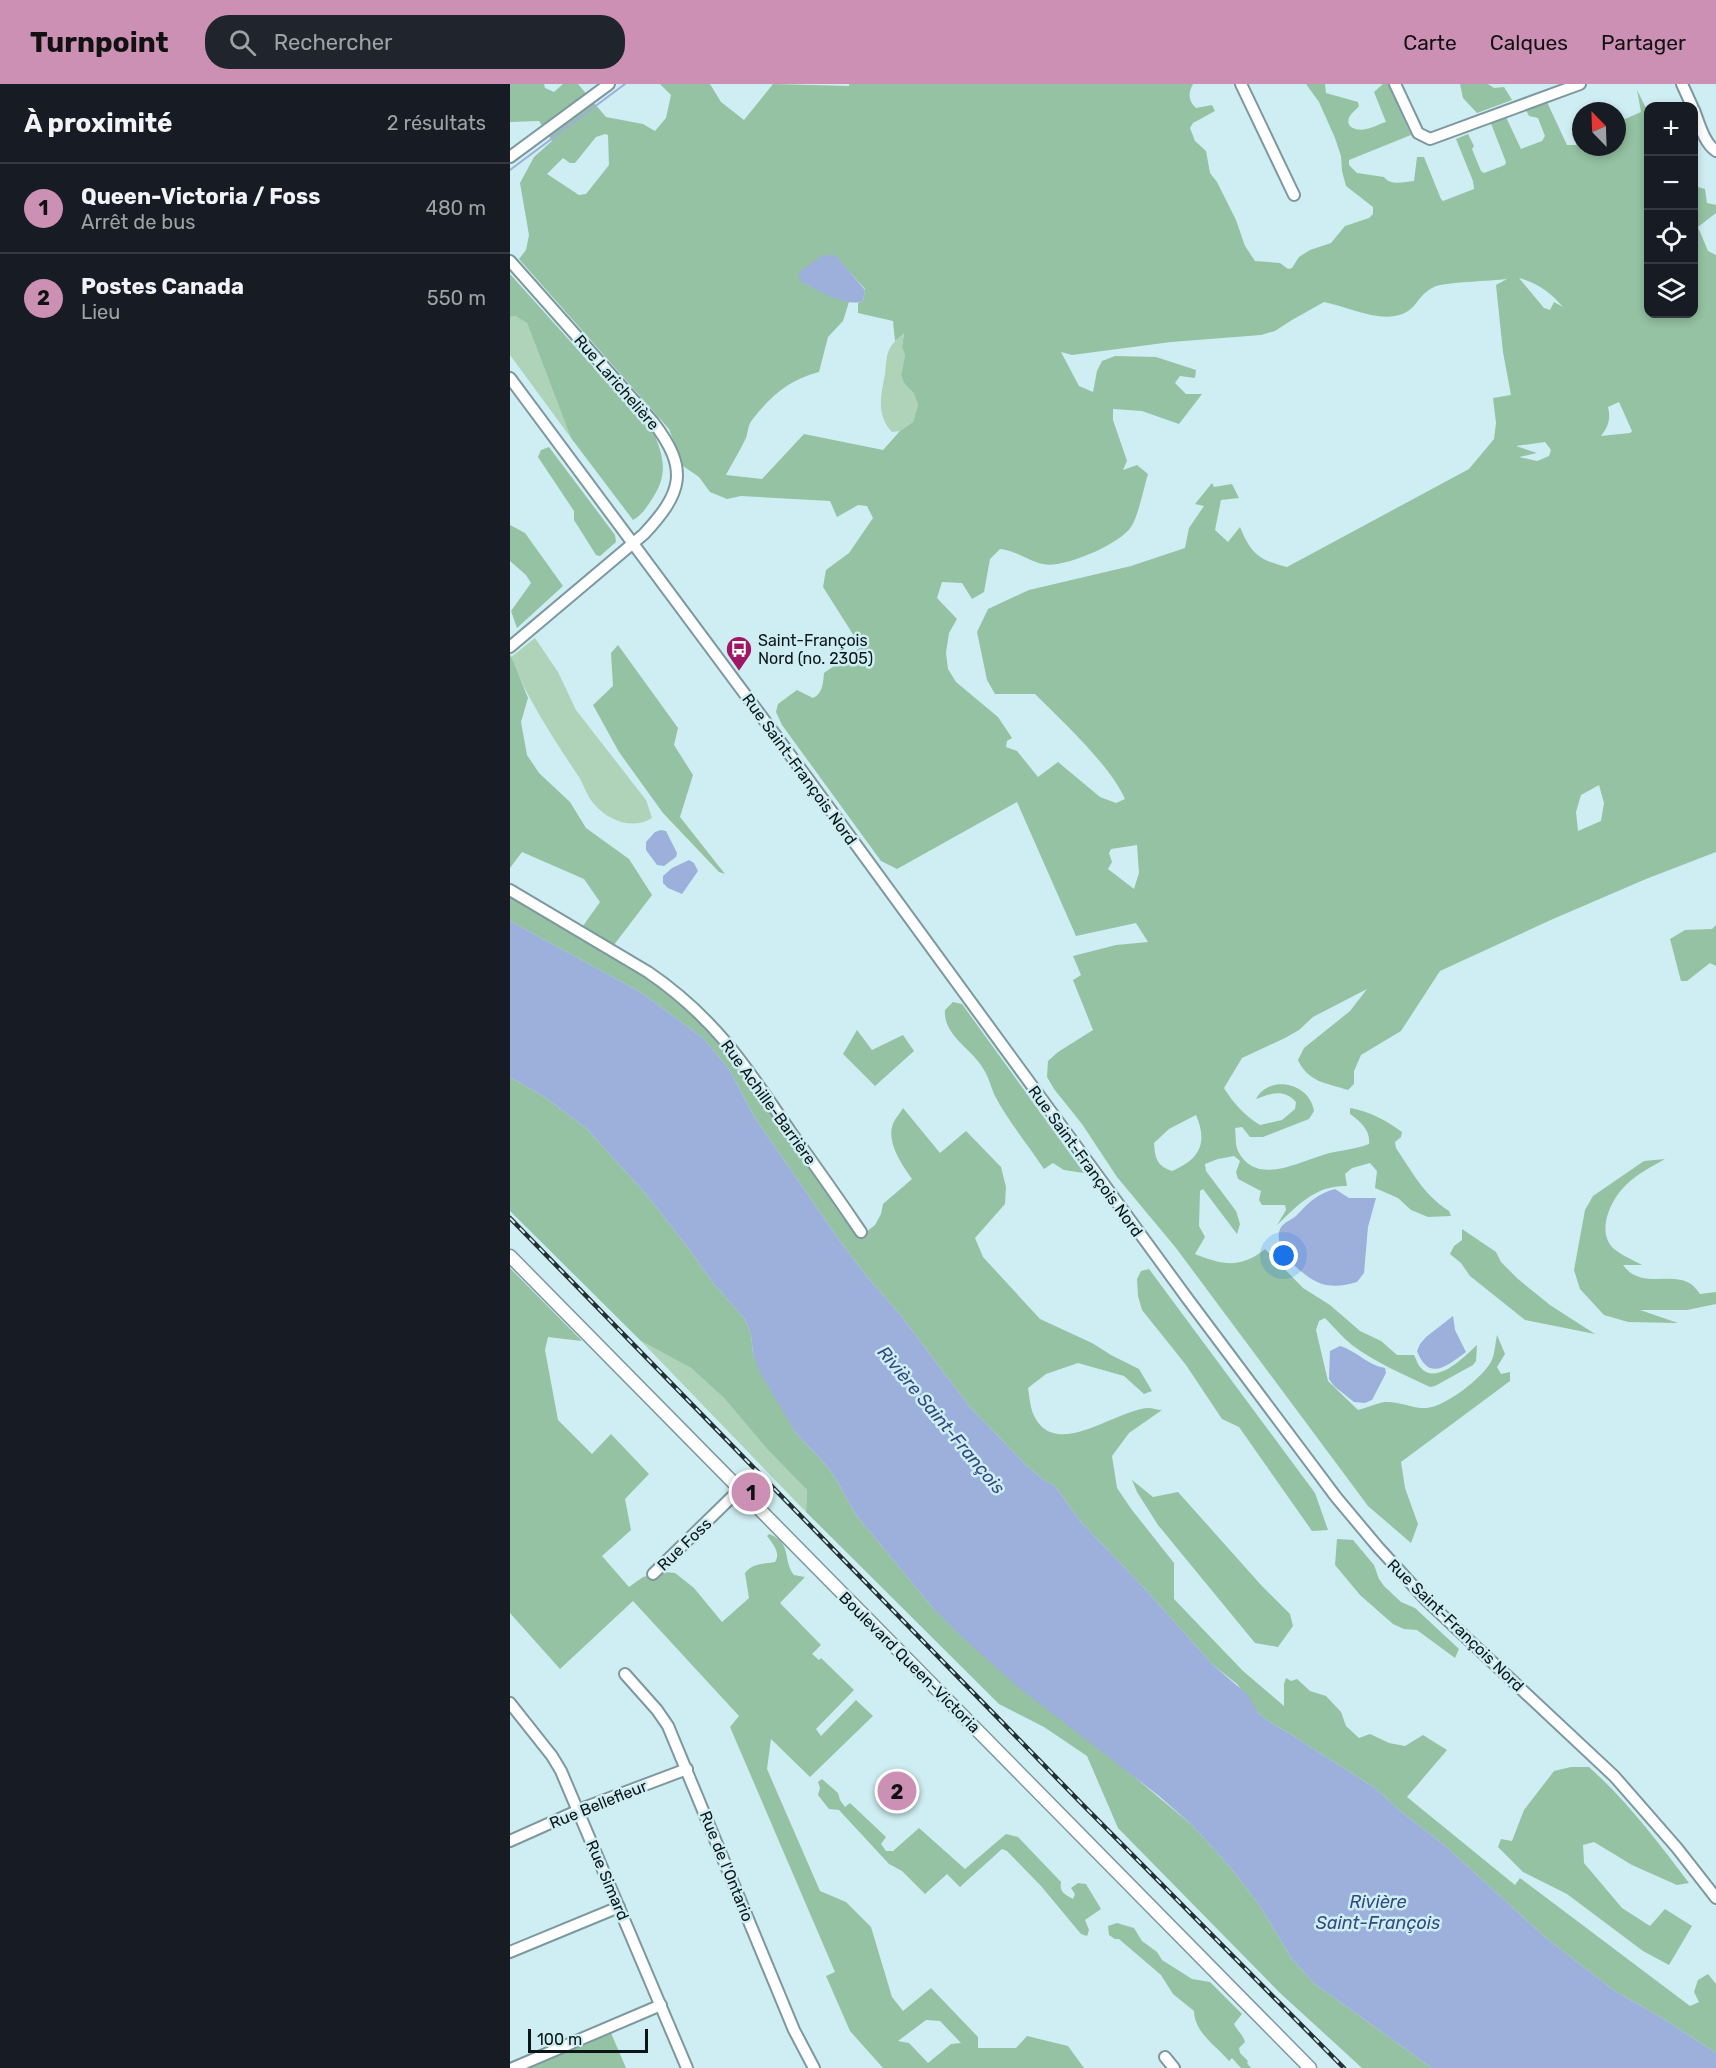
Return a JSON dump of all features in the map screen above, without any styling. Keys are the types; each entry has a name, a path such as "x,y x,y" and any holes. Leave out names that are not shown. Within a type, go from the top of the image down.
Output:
{"main road":[{"name":"Boulevard Queen-Victoria","path":"510,1256 1310,2068"}],"street":[{"path":"510,157 609,84"},
{"path":"1241,84 1294,195"},
{"path":"1395,84 1418,133 1430,139 1551,89 1580,84"},
{"path":"1682,84 1690,102"},
{"path":"1698,120 1707,141 1716,151"},
{"name":"Rue Larichelière","path":"510,261 654,422 671,450 678,473 671,502 633,543"},
{"name":"Rue Saint-François Nord","path":"510,378 1336,1497 1427,1601 1614,1776 1677,1848 1716,1898"},
{"path":"510,647 633,543"},
{"name":"Rue Achille-Barrière","path":"510,890 648,972 668,986 712,1025 749,1070 861,1232"},
{"name":"Rue Foss","path":"652,1574 740,1489"},
{"name":"Rue de l'Ontario","path":"625,1674 663,1719 687,1769 794,2030 814,2068"},
{"name":"Rue Simard","path":"510,1704 552,1756 561,1771 687,2068"},
{"name":"Rue Bellefleur","path":"510,1841 578,1810 687,1769"},
{"path":"510,1952 619,1907"},
{"path":"513,2068 661,2005"},
{"path":"1165,2057 1174,2068"}],"green space":[{"path":"510,84 544,84 545,88 554,92 563,84 578,84 606,117 643,124 655,131 666,118 671,95 660,84 710,84 721,102 744,120 773,84 849,86 849,84 1193,84 1190,91 1191,103 1196,108 1212,105 1215,111 1193,123 1190,128 1195,141 1206,151 1210,173 1236,220 1245,246 1255,261 1280,263 1288,269 1292,268 1299,257 1310,250 1331,243 1345,226 1369,218 1373,214 1373,207 1346,186 1341,156 1335,138 1319,102 1306,84 1325,84 1326,93 1358,102 1359,106 1348,122 1351,127 1360,130 1386,122 1374,92 1383,84 1388,84 1411,135 1349,160 1349,165 1357,173 1384,177 1390,182 1402,183 1414,181 1417,157 1424,157 1443,201 1474,189 1456,139 1468,134 1481,171 1484,173 1505,165 1506,162 1490,121 1505,115 1521,149 1542,141 1545,136 1538,118 1529,116 1525,108 1547,102 1567,145 1572,145 1572,156 1626,156 1626,119 1641,112 1637,90 1644,104 1644,318 1698,318 1698,227 1708,251 1716,255 1716,852 1553,919 1440,971 1401,1031 1361,1055 1354,1071 1354,1084 1348,1090 1312,1077 1298,1060 1304,1048 1350,1011 1367,989 1313,1017 1299,1030 1285,1038 1242,1058 1224,1088 1240,1109 1254,1121 1260,1125 1282,1120 1295,1109 1296,1102 1287,1095 1272,1094 1256,1099 1262,1091 1279,1084 1297,1088 1305,1094 1311,1101 1314,1111 1309,1119 1263,1137 1250,1137 1242,1127 1235,1128 1237,1149 1246,1162 1255,1168 1277,1169 1329,1153 1369,1144 1367,1131 1350,1114 1350,1108 1357,1109 1378,1117 1402,1132 1401,1137 1395,1142 1396,1148 1425,1190 1449,1211 1451,1216 1428,1217 1411,1210 1398,1198 1375,1188 1377,1171 1370,1163 1352,1168 1345,1174 1347,1186 1326,1189 1308,1198 1277,1225 1286,1210 1285,1205 1262,1205 1259,1200 1261,1191 1238,1179 1236,1172 1240,1161 1234,1156 1205,1164 1206,1171 1236,1211 1240,1224 1237,1234 1203,1189 1200,1191 1199,1226 1205,1237 1195,1254 1214,1261 1231,1263 1248,1260 1265,1249 1303,1288 1330,1305 1360,1331 1381,1341 1397,1355 1414,1355 1420,1367 1428,1373 1443,1371 1451,1367 1477,1345 1476,1361 1473,1365 1430,1387 1361,1351 1345,1339 1325,1318 1319,1321 1316,1330 1328,1381 1358,1410 1385,1402 1427,1408 1444,1402 1462,1391 1486,1369 1492,1359 1497,1335 1505,1354 1497,1367 1501,1374 1510,1372 1510,1381 1401,1462 1405,1488 1418,1524 1411,1543 1368,1506 1176,1248 1117,1177 1047,1077 1048,1061 1093,1030 1073,980 1081,975 1073,956 1116,945 1148,942 1136,923 1076,936 1017,802 897,869 881,861 782,725 776,712 778,704 797,690 813,698 816,696 822,687 824,673 861,647 823,587 826,570 849,553 873,518 867,506 858,505 837,517 830,501 741,496 727,499 710,492 699,477 683,466 669,429 519,259 526,250 529,235 520,183 534,157 552,141 539,121 510,122","holes":["608,135 609,165 586,194 579,195 547,174 563,158 570,163 575,163 596,137","834,255 865,289 863,301 858,303 858,313 893,321 895,341 904,333 902,347 905,355 901,375 904,383 914,393 918,405 913,422 900,431 883,450 804,434 762,479 726,475 746,438 751,422 766,404 789,384 819,372 828,337 843,321 849,302 803,283","1519,278 1544,289 1563,307 1554,302 1550,310 1544,308","1507,279 1496,285 1503,352 1511,395 1493,398 1496,423 1494,439 1469,469 1287,567 1269,562 1252,550 1240,527 1228,542 1215,530 1221,500 1239,498 1232,484 1214,487 1212,483 1195,504 1204,506 1189,528 1185,548 1131,566 1029,590 988,609 977,632 987,680 995,694 1035,694 1097,758 1125,799 1116,803 1100,797 1058,762 1038,777 1017,751 1006,747 1007,741 1012,738 998,717 956,682 948,669 946,653 949,633 957,619 937,598 942,582 962,583 972,599 984,592 990,559 1000,549 1038,563 1052,565 1090,554 1125,534 1134,522 1148,474 1137,465 1123,470 1127,461 1113,420 1113,409 1142,411 1179,424 1202,394 1186,394 1175,383 1180,376 1195,378 1196,370 1156,357 1115,356 1102,361 1097,371 1093,392 1079,386 1061,352 1072,355 1171,342 1261,335 1275,331 1324,302 1378,316 1395,316 1408,311 1423,295 1439,285","1619,402 1632,431 1630,433 1601,436 1608,423 1608,407","1545,442 1551,450 1549,456 1537,461 1519,457 1537,453 1516,446","1599,785 1604,803 1601,821 1578,831 1576,812 1581,795","1137,845 1139,873 1134,889 1108,869 1112,862 1109,853 1111,849","1196,1115 1200,1125 1201,1142 1195,1155 1182,1166 1172,1171 1160,1164 1156,1157 1154,1143 1169,1129"]},
{"path":"1460,84 1488,84 1494,88 1504,87 1512,100 1477,113 1463,98"},
{"path":"1698,187 1705,189 1707,203 1716,205 1716,213 1698,227"},
{"path":"510,274 655,436 661,453 662,476 652,499 641,514 633,520 571,438 527,323 515,316 510,317"},
{"path":"515,316 527,323 571,438 510,355 510,317"},
{"path":"904,332 902,346 905,355 901,375 904,383 914,392 918,405 913,422 900,431 892,432 884,419 881,397 888,353"},
{"path":"549,447 615,535 616,542 600,556 596,555 574,520 574,511 538,457 541,450"},
{"path":"510,525 525,533 563,586 517,628 511,611 531,583 526,575 510,561"},
{"path":"535,638 558,672 576,710 646,800 652,818 645,822 622,822 601,811 590,799 534,704 510,658"},
{"path":"618,645 678,728 674,745 693,775 680,817 725,874 719,872 663,813 619,752 593,705 613,686 611,653"},
{"path":"510,654 528,698 521,722 527,755 539,773 570,802 586,828 629,859 652,895 610,950 684,1003 719,1039 860,1237 875,1225 883,1204 912,1179 896,1153 891,1131 903,1108 940,1153 966,1131 1001,1167 1006,1187 1005,1204 975,1238 983,1257 1040,1319 1092,1343 1139,1369 1152,1391 1144,1394 1124,1376 1078,1363 1046,1374 1028,1388 1032,1411 1041,1426 1054,1433 1069,1434 1134,1411 1148,1408 1162,1410 1129,1433 1112,1456 1117,1488 1174,1563 1174,1599 1243,1671 1284,1706 1286,1678 1291,1681 1297,1679 1310,1691 1326,1696 1341,1712 1346,1726 1359,1738 1370,1734 1389,1743 1405,1746 1423,1735 1447,1750 1407,1797 1515,1885 1520,1878 1690,2006 1699,2002 1694,1992 1698,1980 1708,1974 1716,1984 1716,2053 1615,1991 1546,1938 1443,1844 1375,1788 1258,1713 1237,1684 1213,1665 1080,1521 1055,1486 1045,1481 1026,1465 969,1406 902,1317 842,1244 755,1118 729,1069 703,1038 642,993 510,921 510,897 578,933 600,902 584,879 522,852 510,868"},
{"path":"1716,925 1716,966 1710,963 1687,981 1681,981 1670,939 1685,930 1712,929"},
{"path":"953,1002 962,1004 1084,1173 1064,1170 1053,1163 1044,1169 1000,1105 979,1062 949,1027 945,1010"},
{"path":"857,1030 872,1050 903,1035 914,1051 875,1086 843,1054"},
{"path":"510,1077 546,1098 587,1129 646,1194 713,1283 745,1319 751,1334 753,1354 795,1432 826,1465 856,1515 933,1608 1193,1826 1230,1867 1258,1903 1292,1959 1315,1984 1432,2068 1362,2068 1279,1992 1118,1828 1087,1756 1044,1727 999,1704 806,1512 807,1490 768,1450 724,1398 691,1368 641,1341 510,1211"},
{"path":"1665,1159 1635,1177 1615,1198 1606,1224 1608,1241 1616,1251 1642,1265 1623,1265 1638,1277 1683,1280 1692,1285 1700,1294 1716,1292 1716,1304 1687,1310 1640,1310 1678,1323 1628,1322 1604,1315 1580,1289 1574,1270 1585,1210 1593,1196 1644,1161"},
{"path":"1462,1229 1496,1252 1501,1262 1518,1279 1550,1305 1595,1334 1525,1320 1470,1276 1461,1263 1450,1254 1454,1246 1462,1240"},
{"path":"510,1268 582,1341 548,1337 545,1350 558,1420 592,1454 611,1434 649,1474 625,1499 631,1530 602,1556 629,1587 643,1577 665,1572 675,1573 694,1588 722,1622 749,1598 745,1573 755,1566 775,1562 777,1559 774,1545 767,1536 769,1534 781,1542 794,1575 805,1577 780,1603 821,1645 812,1654 819,1660 821,1658 854,1690 816,1729 821,1736 856,1700 873,1716 810,1777 771,1739 767,1769 820,1891 846,1902 871,1927 892,1997 903,2011 931,1988 978,2037 978,2048 1016,2048 1027,2036 1068,2046 1084,2068 883,2068 850,2031 826,1976 835,1972 730,1727 739,1716 633,1601 560,1669 510,1613","holes":["926,2020 940,2021 961,2043 951,2044 928,2063 909,2043 898,2041"]},
{"path":"1149,1269 1315,1493 1328,1530 1312,1531 1239,1427 1222,1419 1186,1365 1142,1310 1137,1279 1141,1271"},
{"path":"641,1341 691,1368 724,1398 768,1450 807,1490 806,1512"},
{"path":"1132,1480 1153,1497 1178,1492 1290,1614 1293,1626 1278,1647 1255,1643 1158,1525"},
{"path":"1337,1539 1353,1540 1374,1565 1384,1586 1401,1602 1415,1608 1459,1649 1455,1658 1417,1630 1404,1629 1393,1624 1360,1595 1335,1565"},
{"path":"1571,1767 1589,1767 1603,1780 1642,1822 1689,1883 1677,1885 1632,1865 1594,1842 1583,1845 1584,1863 1622,1908 1650,1926 1665,1909 1692,1926 1669,1965 1643,1951 1567,1894 1523,1872 1498,1847 1501,1839 1512,1841 1524,1810 1554,1771"},
{"path":"822,1779 838,1793 845,1807 850,1803 886,1837 881,1844 886,1851 893,1851 919,1828 965,1869 1006,1834 1018,1837 1061,1882 1062,1891 1065,1894 1073,1899 1075,1894 1071,1888 1078,1883 1086,1884 1101,1909 1085,1920 1089,1930 1087,1936 1081,1934 1041,1886 1007,1851 1002,1849 960,1887 947,1874 925,1894 902,1871 889,1864 839,1810 829,1809 818,1795 820,1788 818,1782"},
{"path":"1117,1923 1134,1928 1142,1941 1157,1952 1162,1960 1192,1979 1210,1982 1242,2014 1234,2024 1245,2042 1239,2048 1240,2053 1251,2068 1241,2068 1232,2058 1229,2061 1202,2033 1194,2011 1173,1994 1161,1975 1119,1939 1109,1935 1108,1926"},
{"path":"611,2033 626,2068 528,2068"}],"water":[{"path":"823,255 835,255 865,290 863,301 857,303 841,300 803,283 799,278 799,272"},
{"path":"666,831 677,853 676,857 664,866 657,865 646,850 646,842 655,832"},
{"path":"689,860 694,863 698,871 682,894 668,888 663,883 663,876 672,868"},
{"name":"Rivière Saint-François","path":"510,921 642,993 703,1038 729,1069 755,1118 842,1244 902,1317 969,1406 1026,1465 1045,1481 1055,1486 1080,1521 1213,1665 1248,1695 1258,1713 1375,1788 1443,1844 1546,1938 1615,1991 1716,2053 1716,2068 1432,2068 1315,1984 1292,1959 1258,1903 1230,1867 1193,1826 1159,1796 1018,1687 933,1608 856,1515 826,1465 795,1432 760,1372 753,1354 751,1334 745,1319 713,1283 646,1194 587,1129 546,1098 510,1077"},
{"path":"1335,1189 1349,1198 1376,1198 1368,1227 1364,1273 1357,1282 1334,1286 1318,1283 1301,1272 1286,1255 1279,1237 1280,1229 1284,1224 1315,1199"},
{"path":"1453,1316 1455,1330 1466,1352 1445,1366 1433,1369 1422,1361 1417,1351 1426,1337"},
{"path":"1340,1346 1385,1368 1386,1373 1372,1400 1365,1403 1354,1402 1329,1379 1330,1351"}],"waterway":[{"path":"510,170 625,84"}],"railway":[{"path":"510,1218 1082,1804 1344,2068"}],"place":[{"name":"Saint-François Nord (no. 2305)","path":"739,672"},
{"name":"Queen-Victoria / Foss","path":"751,1492"},
{"name":"Postes Canada","path":"897,1791"}]}
